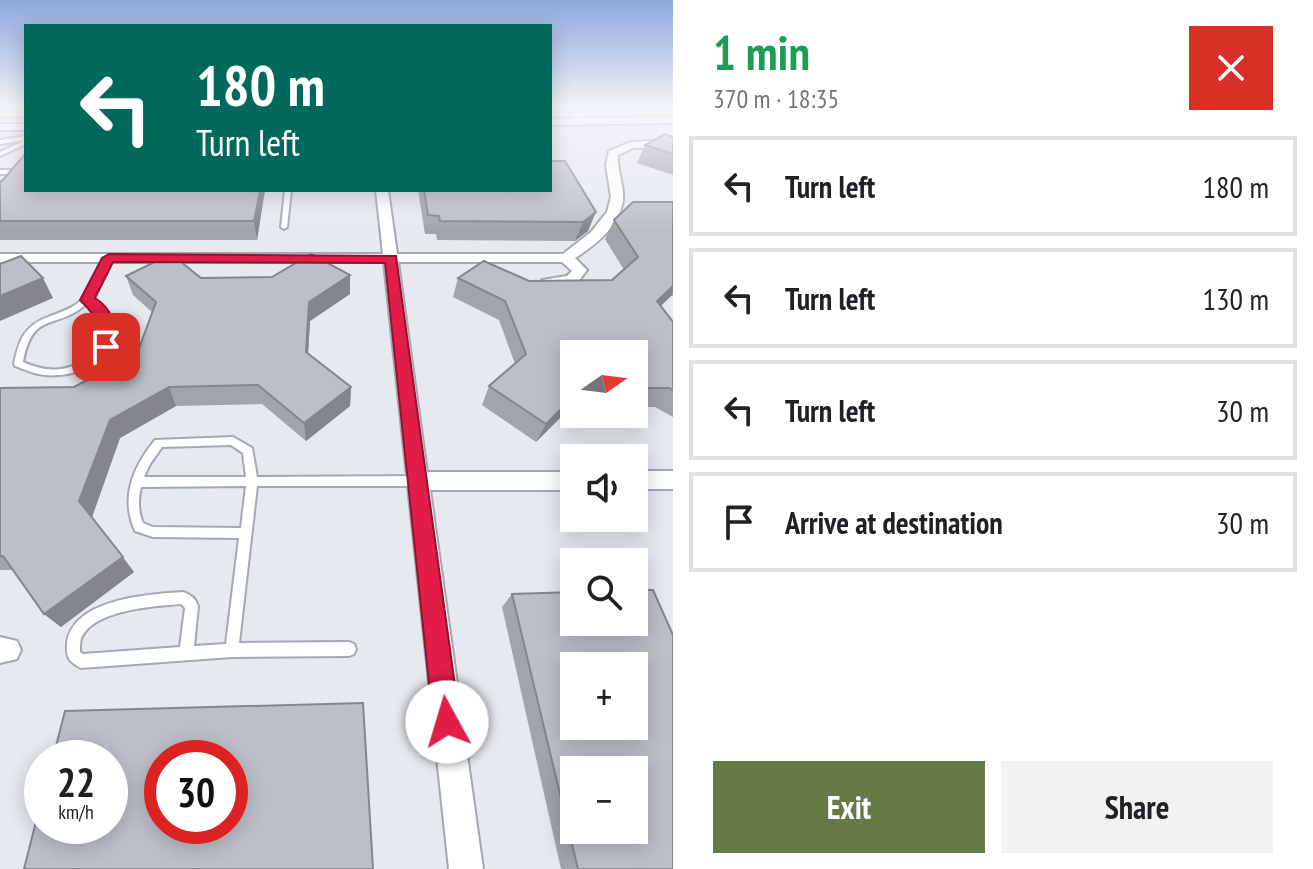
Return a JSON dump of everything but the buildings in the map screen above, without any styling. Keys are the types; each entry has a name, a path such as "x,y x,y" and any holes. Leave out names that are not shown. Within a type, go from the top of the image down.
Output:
{"street":[{"path":"566,258 592,242 616,204 611,165 613,153 621,150"},
{"path":"382,192 466,869"},
{"path":"0,258 566,258 577,264 580,270 576,277 566,282 531,283"},
{"path":"477,259 503,272"},
{"path":"648,480 673,480"},
{"path":"419,481 560,481"}],"lane":[{"path":"0,172 15,172"},
{"path":"284,227 288,192"},
{"path":"87,300 101,308 108,327 106,347 95,360 63,373 38,375 18,364 21,342 33,327 87,300 109,258"},
{"path":"232,650 246,533 252,481 251,460 242,445 233,441 169,440 159,443 151,451 131,505 139,527 153,532 246,533"},
{"path":"137,482 419,481"},
{"path":"186,653 193,620 192,606 183,598 116,605 80,629 71,644 73,655 81,661 232,650 349,649"}],"route":[{"path":"106,347 108,327 101,308 87,300 109,258 391,259 447,722"}]}
